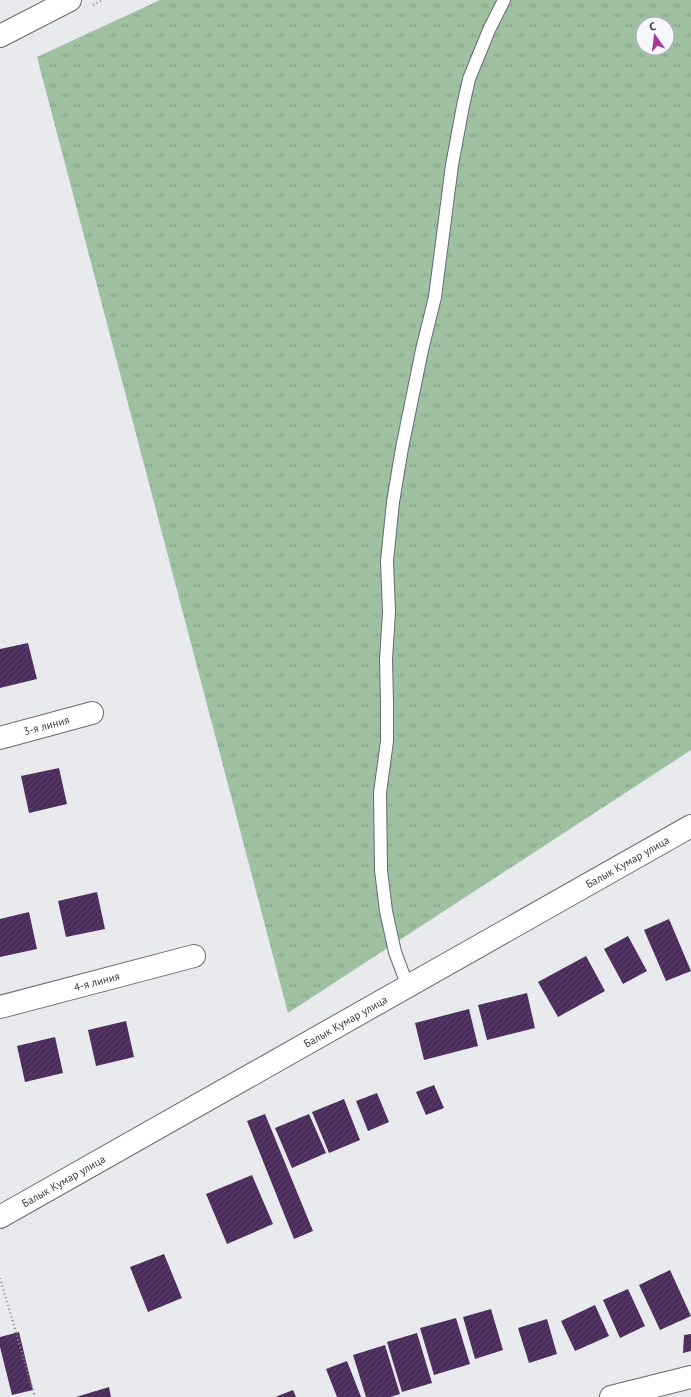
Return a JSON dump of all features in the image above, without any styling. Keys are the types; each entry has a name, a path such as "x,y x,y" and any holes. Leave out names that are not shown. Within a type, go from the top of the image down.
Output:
{"street":[{"path":"0,36 70,0"},
{"name":"3-я линия","path":"0,738 92,713"},
{"name":"Балык Кумар улица","path":"0,1217 691,826"},
{"name":"4-я линия","path":"0,1007 194,956"},
{"path":"611,1397 639,1393 691,1377"}],"lane":[{"path":"408,986 395,952 386,911 381,870 380,793 387,741 387,561 402,448 422,350 435,297 452,165 463,106 469,79 489,30 504,0"}],"path":[{"path":"0,1278 35,1397"}],"green space":[{"path":"160,0 691,0 691,750 288,1013 37,57"}],"building":[{"path":"28,643 37,679 0,688 0,649"},
{"path":"59,768 67,804 29,813 21,776"},
{"path":"97,892 105,929 66,937 58,901"},
{"path":"29,912 37,949 0,957 0,919"},
{"path":"669,919 691,971 666,981 644,930"},
{"path":"628,936 647,971 623,984 604,949"},
{"path":"586,956 605,991 558,1017 538,982"},
{"path":"527,993 535,1028 487,1040 478,1005"},
{"path":"469,1009 478,1046 424,1060 415,1023"},
{"path":"126,1021 134,1057 96,1066 88,1030"},
{"path":"55,1037 63,1073 25,1082 17,1046"},
{"path":"434,1085 444,1108 426,1115 416,1092"},
{"path":"377,1093 389,1122 368,1131 356,1101"},
{"path":"344,1099 360,1140 329,1153 312,1112"},
{"path":"265,1114 313,1231 294,1239 247,1121"},
{"path":"309,1114 326,1153 292,1168 275,1128"},
{"path":"252,1175 273,1224 227,1244 206,1194"},
{"path":"164,1254 182,1298 148,1312 130,1267"},
{"path":"670,1270 691,1316 660,1330 639,1285"},
{"path":"628,1289 645,1326 620,1338 603,1300"},
{"path":"595,1305 609,1336 575,1351 561,1321"},
{"path":"491,1309 503,1350 475,1359 463,1317"},
{"path":"456,1318 470,1364 434,1375 420,1328"},
{"path":"547,1319 557,1354 529,1363 518,1328"},
{"path":"19,1332 33,1390 12,1395 0,1347 0,1337"},
{"path":"417,1333 432,1383 402,1392 387,1342"},
{"path":"691,1334 691,1351 683,1353 684,1335"},
{"path":"385,1345 400,1394 390,1397 366,1397 353,1355"},
{"path":"347,1361 361,1397 337,1397 326,1369"},
{"path":"109,1387 111,1397 76,1397"},
{"path":"293,1390 296,1397 275,1397"}]}
